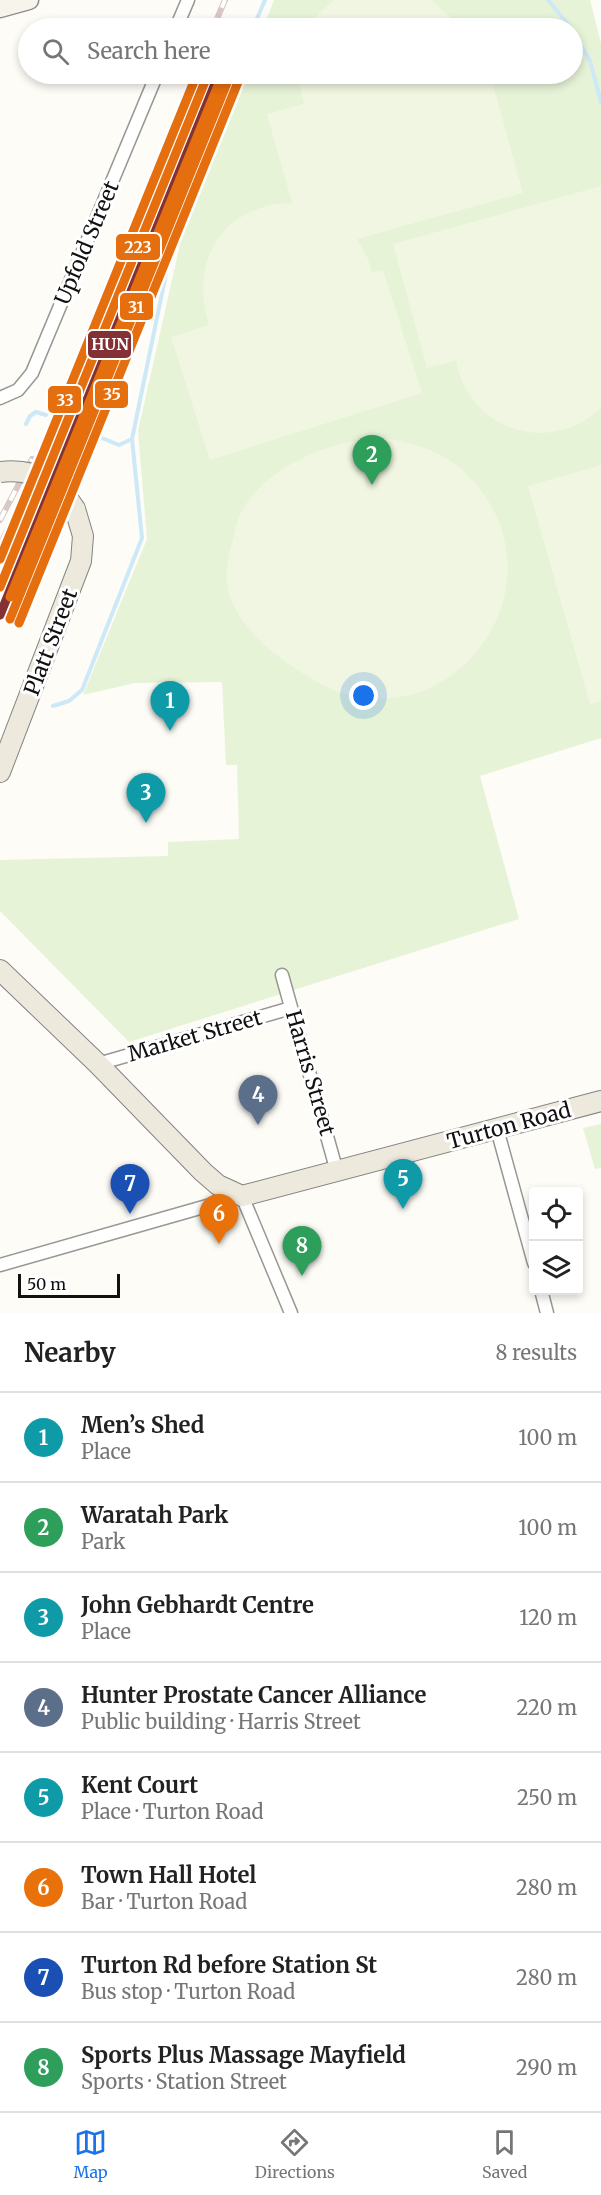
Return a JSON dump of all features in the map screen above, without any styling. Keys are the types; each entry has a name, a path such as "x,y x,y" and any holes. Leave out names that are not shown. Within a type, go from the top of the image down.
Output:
{"main road":[{"name":"Platt Street","path":"0,472 20,472 40,476 60,489 75,509 82,536 81,561 0,772"},
{"path":"0,953 98,1065"},
{"path":"0,970 203,1172 218,1185 242,1196"},
{"name":"Turton Road","path":"242,1196 601,1101"}],"street":[{"path":"0,8 28,0"},
{"path":"180,18 188,0"},
{"name":"Upfold Street","path":"0,398 18,390 32,373 154,84"},
{"name":"Harris Street","path":"282,975 337,1172"},
{"name":"Market Street","path":"98,1065 291,1008"},
{"path":"497,1129 529,1245"},
{"path":"242,1196 291,1313"},
{"name":"Turton Road","path":"0,1265 242,1196"},
{"path":"542,1295 547,1313"}],"green space":[{"path":"274,0 590,0 601,43 601,738 480,776 519,919 129,1042 0,911 0,860 168,856 168,842 239,839 237,765 226,765 222,682 135,683 83,695 147,539 138,431 185,222 241,84 583,84 583,18 267,18"},
{"path":"334,0 431,0 451,18 315,18"},
{"path":"299,84 493,84 523,193 357,239 368,259 372,273 383,270 422,393 210,460 171,337 209,325 204,302 203,280 208,259 217,241 230,225 247,214 268,206 292,203 267,114 304,104"},
{"path":"601,186 601,408 580,423 558,431 536,433 514,429 494,419 477,404 464,385 456,361 427,368 393,244"},
{"path":"378,438 422,447 448,459 463,470 482,492 500,525 507,560 505,595 493,627 473,655 447,678 415,693 378,699 356,697 326,687 287,663 263,644 243,621 229,595 227,566 240,513 268,480 284,468 320,451 359,440"},
{"path":"601,465 601,701 590,704 528,486"},
{"path":"601,1124 601,1168 595,1169 583,1128"}],"waterway":[{"path":"257,18 265,0"},
{"path":"548,0 563,18"},
{"path":"583,49 590,61 601,102"},
{"path":"53,706 69,701 82,690 142,538 132,439 173,240 185,212 184,201 231,84"},
{"path":"26,424 30,416 36,412 46,415"},
{"path":"85,431 119,445 132,439"}],"railway":[{"path":"217,18 225,0"},
{"path":"0,545 51,440 198,84"},
{"path":"0,520 32,459"}],"transit line":[{"name":"33","path":"0,559 193,84"},
{"name":"223","path":"0,587 204,84"},
{"name":"HUN","path":"0,615 215,84"},
{"path":"10,597 219,84"},
{"name":"31","path":"10,619 227,84"},
{"name":"35","path":"19,623 237,84"}],"place":[{"name":"Waratah Park","path":"372,485"},
{"name":"Men’s Shed","path":"170,731"},
{"name":"John Gebhardt Centre","path":"146,823"},
{"name":"Hunter Prostate Cancer Alliance","path":"258,1125"},
{"name":"Kent Court","path":"403,1209"},
{"name":"Turton Rd before Station St","path":"130,1214"},
{"name":"Town Hall Hotel","path":"219,1244"},
{"name":"Sports Plus Massage Mayfield","path":"302,1276"}]}
